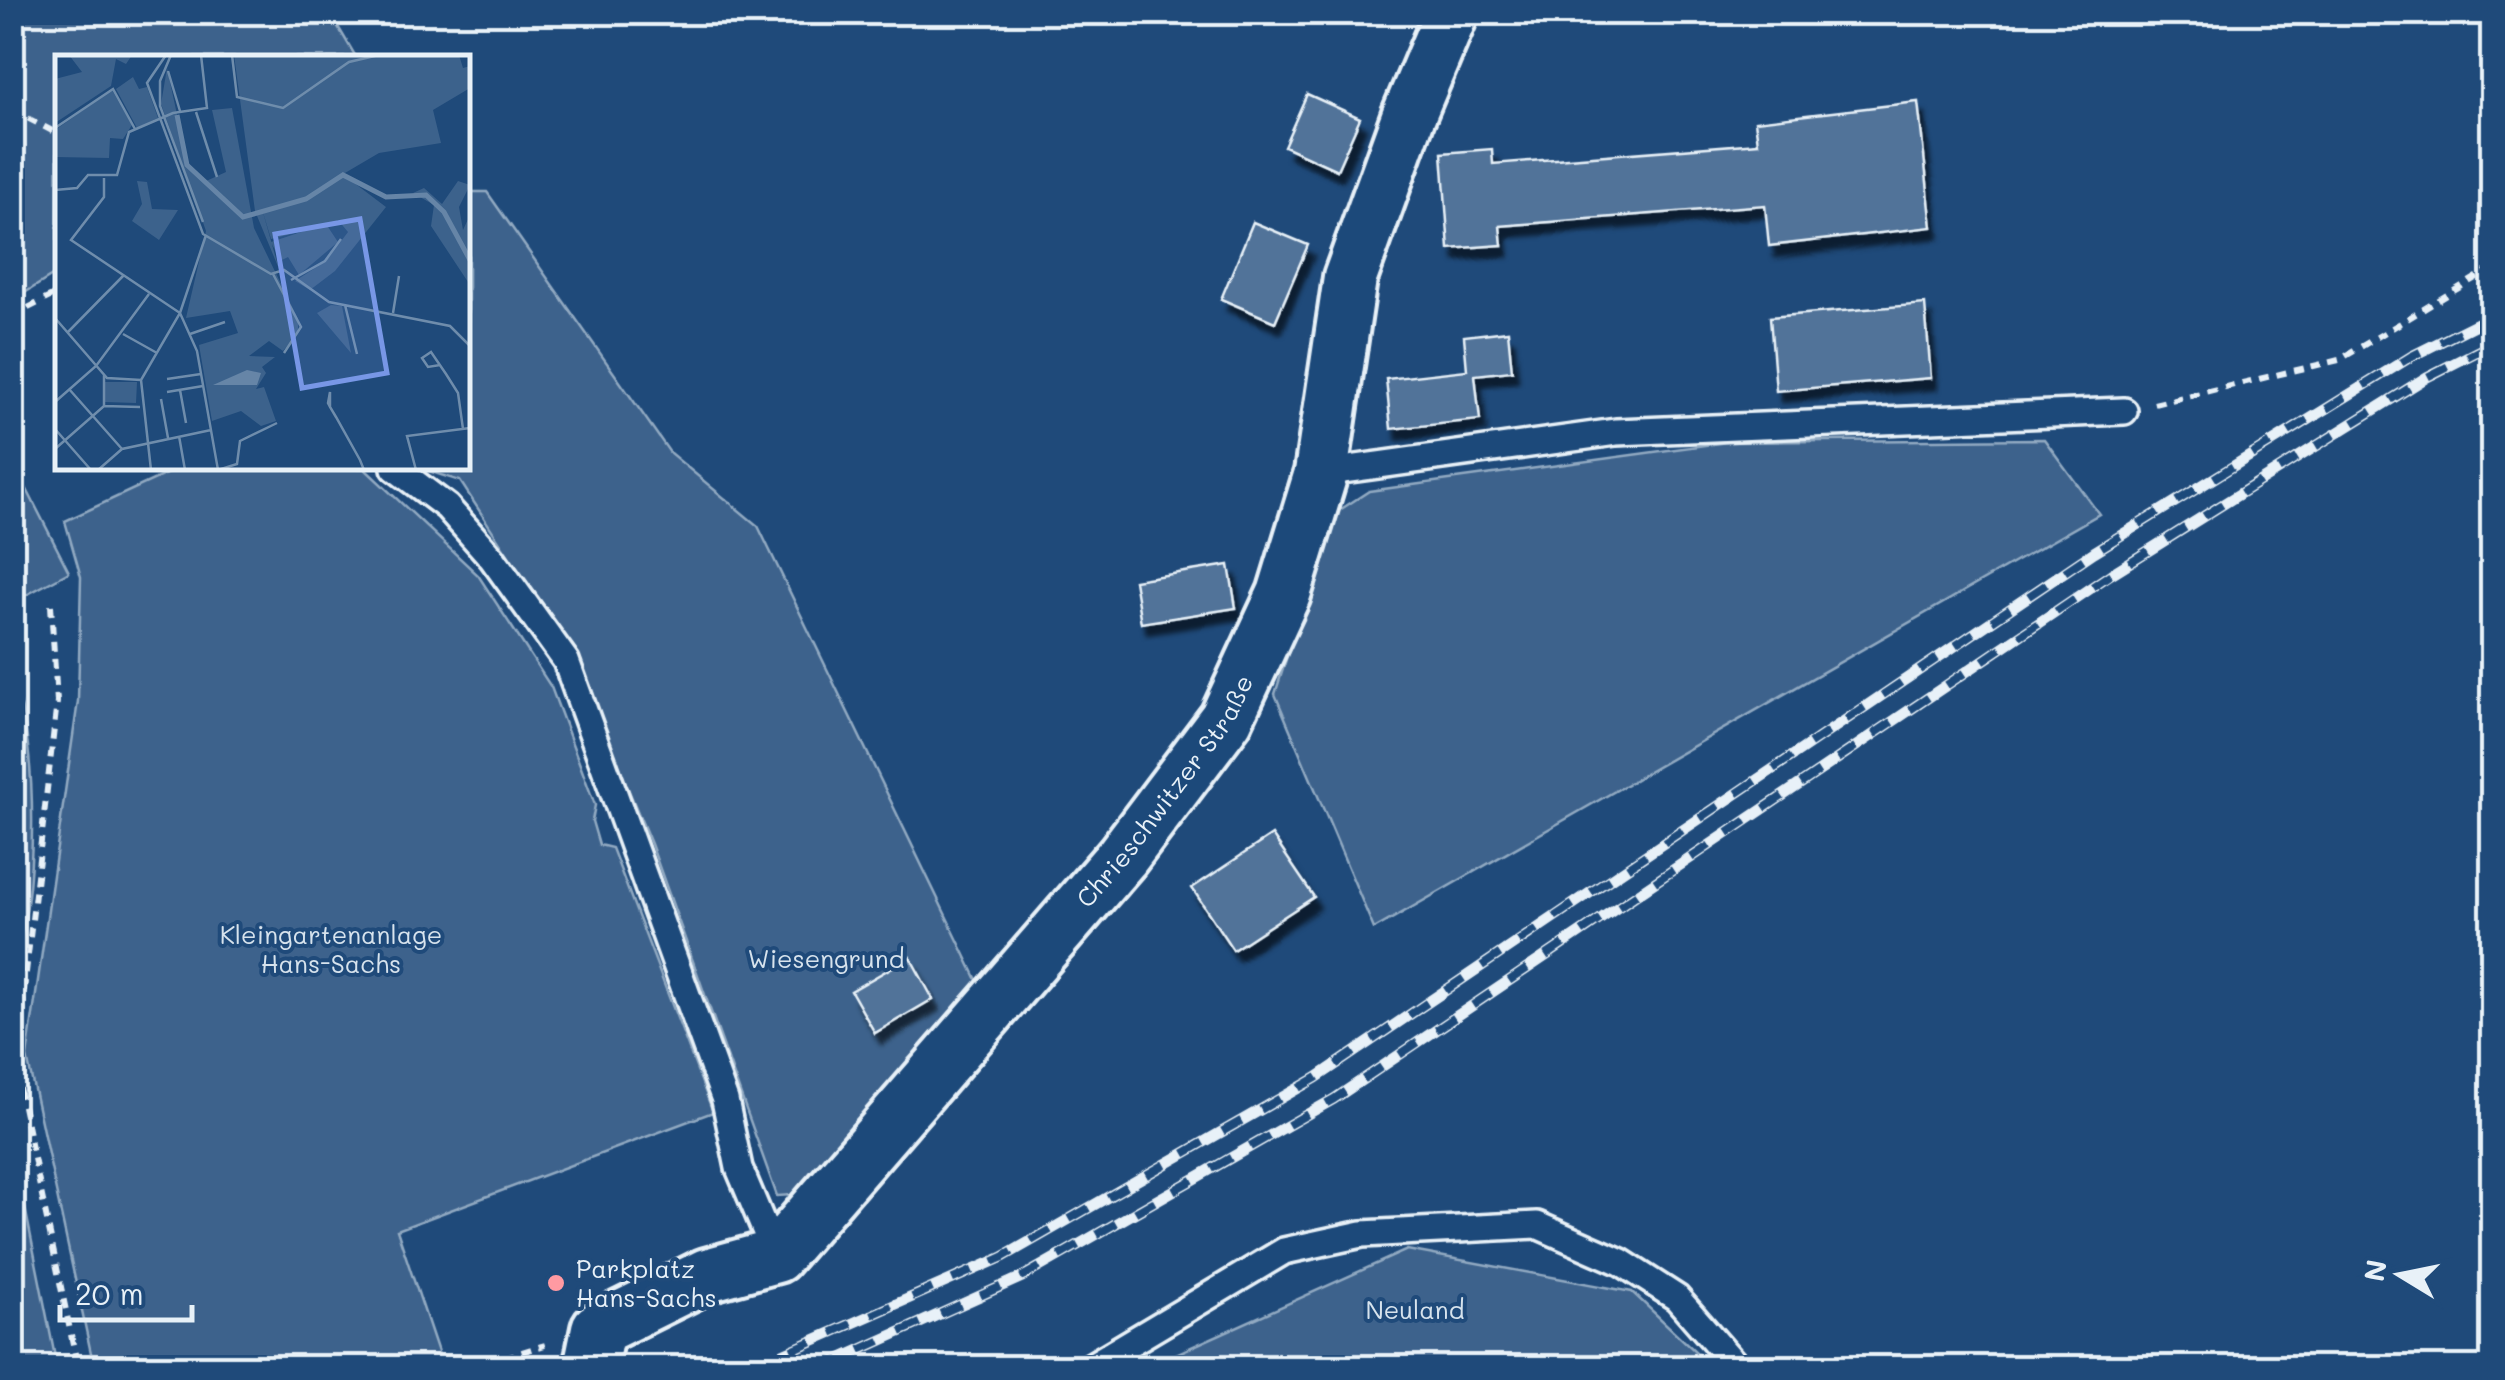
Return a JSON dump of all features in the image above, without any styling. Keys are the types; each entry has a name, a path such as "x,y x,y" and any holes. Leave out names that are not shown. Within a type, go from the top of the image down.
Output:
{"street":[{"name":"Chrieschwitzer Straße","path":"776,1256 1122,857 1226,720 1284,594 1321,474 1350,278 1408,116 1452,12"},
{"path":"594,1348 707,1275 776,1256"}],"lane":[{"path":"1321,474 1616,432 2124,411"},
{"path":"397,470 458,520 492,558 566,662 725,1100 739,1168 776,1256"},
{"path":"1088,1368 1284,1251 1362,1234 1537,1224 1621,1262 1677,1298 1738,1368"}],"path":[{"path":"12,110 55,132"},
{"path":"2124,411 2339,360 2492,268"},
{"path":"12,316 55,294"},
{"path":"50,604 57,702 15,1068 78,1368"},
{"path":"470,1368 594,1348"}],"green space":[{"path":"13,12 330,13 355,55 55,55 55,274 13,300"},
{"name":"Wiesengrund","path":"470,192 487,192 670,453 758,526 979,984 793,1195 777,1196 651,844 571,651 460,481 425,470 470,470"},
{"path":"2044,439 2099,514 1374,929 1275,694 1332,515 1369,491 1727,442"},
{"path":"13,462 69,572 12,602"},
{"name":"Kleingartenanlage Hans-Sachs","path":"175,470 366,470 478,575 551,687 595,805 592,821 599,845 612,848 713,1112 397,1230 443,1367 94,1367 27,1057 78,701 81,577 65,521"},
{"path":"13,681 27,742 32,822 27,903 13,964"},
{"path":"12,1142 57,1367 13,1367"},
{"name":"Neuland","path":"1407,1250 1632,1292 1712,1367 1147,1367"}],"building":[{"path":"1307,94 1360,118 1337,170 1284,146"},
{"path":"1918,102 1932,227 1769,246 1765,205 1500,226 1502,245 1449,249 1442,153 1492,149 1493,164 1758,143 1755,121"},
{"path":"1253,222 1308,245 1275,322 1221,299"},
{"path":"1925,304 1931,378 1776,391 1770,317"},
{"path":"1508,331 1512,371 1475,375 1480,420 1391,429 1386,379 1467,370 1464,336"},
{"path":"1229,565 1236,608 1141,623 1134,580"},
{"path":"1272,835 1314,897 1233,950 1192,888"},
{"path":"910,957 933,999 875,1033 851,991"}],"railway":[{"path":"751,1368 1003,1257 1316,1078 2094,552 2412,356 2492,316"},
{"path":"820,1368 1022,1277 1334,1099 2111,574 2427,377 2492,344"}],"place":[{"name":"Parkplatz Hans-Sachs","path":"556,1283"}]}
